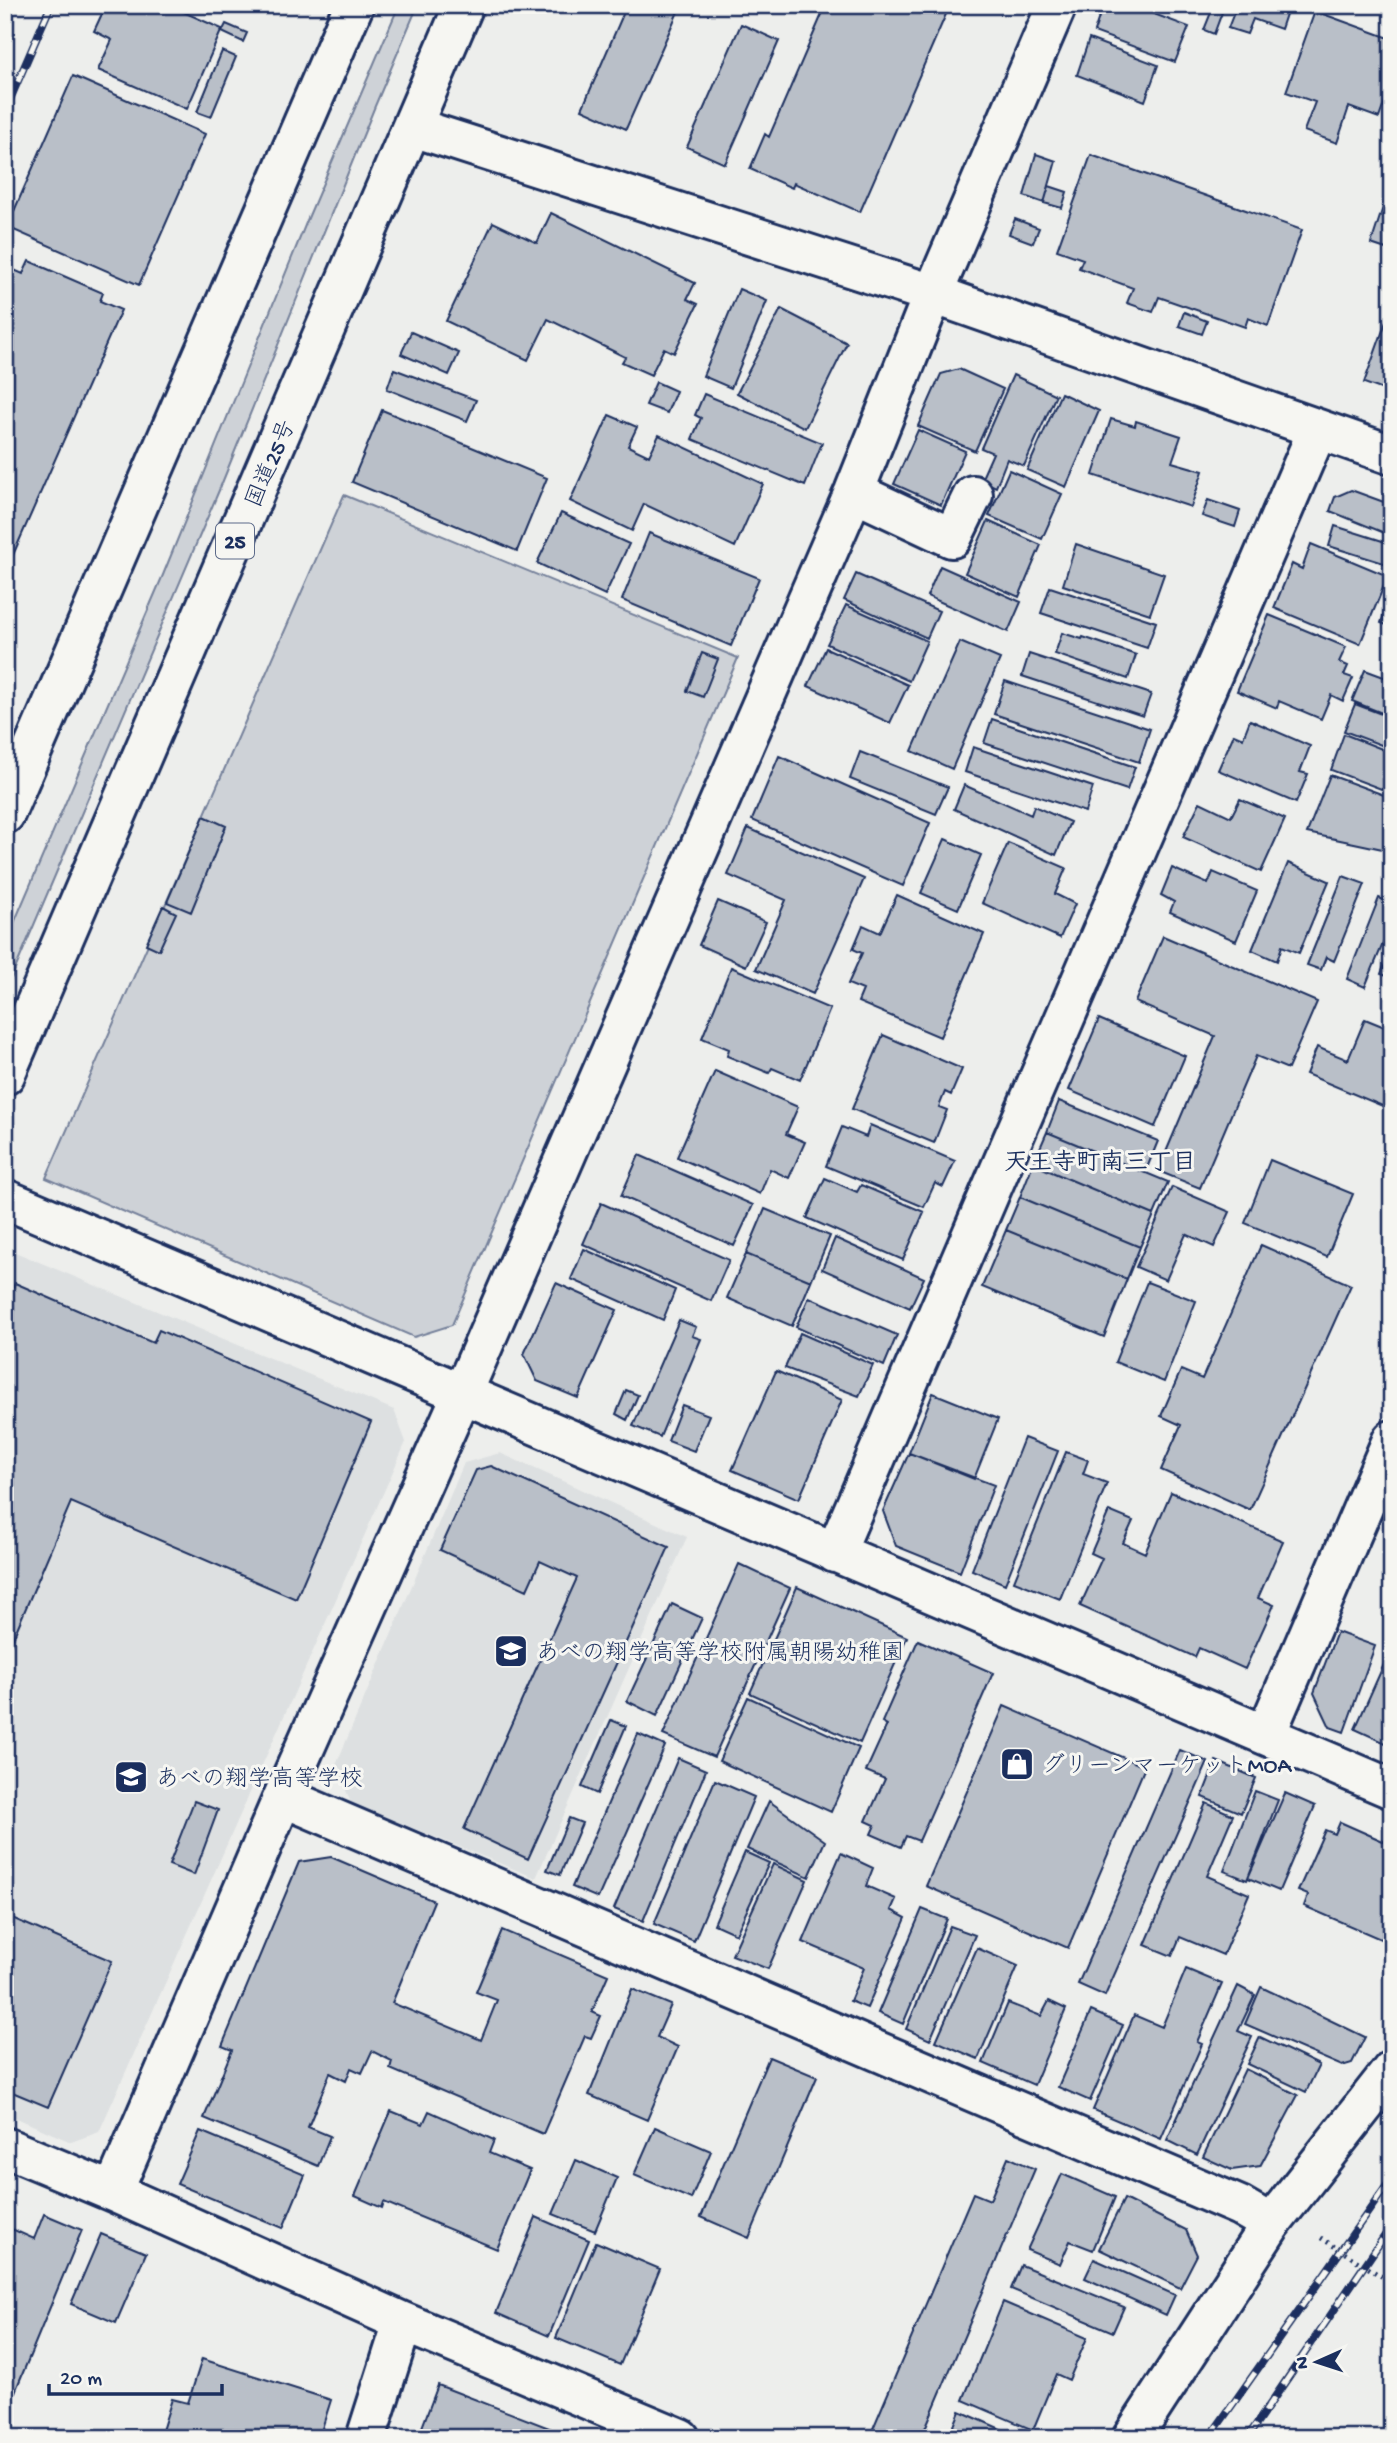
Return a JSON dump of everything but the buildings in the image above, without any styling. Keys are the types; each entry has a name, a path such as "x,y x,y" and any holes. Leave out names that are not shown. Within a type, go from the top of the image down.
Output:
{"main road":[{"path":"5,814 354,5"},
{"name":"国道25号","path":"5,1075 464,5"},
{"path":"113,2192 854,492 933,294 1057,5"},
{"path":"413,127 933,294 1392,455"},
{"path":"835,1553 1318,429"},
{"path":"854,492 952,538 973,495"},
{"path":"5,1199 1392,1789"},
{"path":"1266,1734 1392,1440"},
{"path":"283,1797 1240,2206 1271,2224"},
{"path":"1132,2438 1271,2224 1392,2070"},
{"path":"5,2147 113,2192 403,2322 680,2438"},
{"path":"366,2438 403,2322"}],"path":[{"path":"1271,2224 1305,2228 1392,2283"}],"shaded area":[{"path":"399,5 418,5 220,488 5,993 5,944 163,575 308,218"},
{"path":"344,495 738,658 452,1325 414,1337 46,1178"},
{"name":"あべの翔学高等学校","path":"15,1252 394,1410 406,1442 99,2132 71,2142 5,2113 5,1259"},
{"name":"あべの翔学高等学校附属朝陽幼稚園","path":"500,1453 687,1537 536,1878 351,1803 336,1765 464,1463"}],"railway":[{"path":"5,19 11,5"},
{"path":"5,111 51,5"},
{"path":"1209,2438 1392,2178"},
{"path":"1247,2438 1392,2225"}],"place":[{"name":"あべの翔学高等学校附属朝陽幼稚園","path":"511,1651"},
{"name":"グリーンマーケットMOA","path":"1017,1764"},
{"name":"あべの翔学高等学校","path":"131,1777"}],"district":[{"name":"天王寺町南三丁目","path":"1100,1161"}]}
